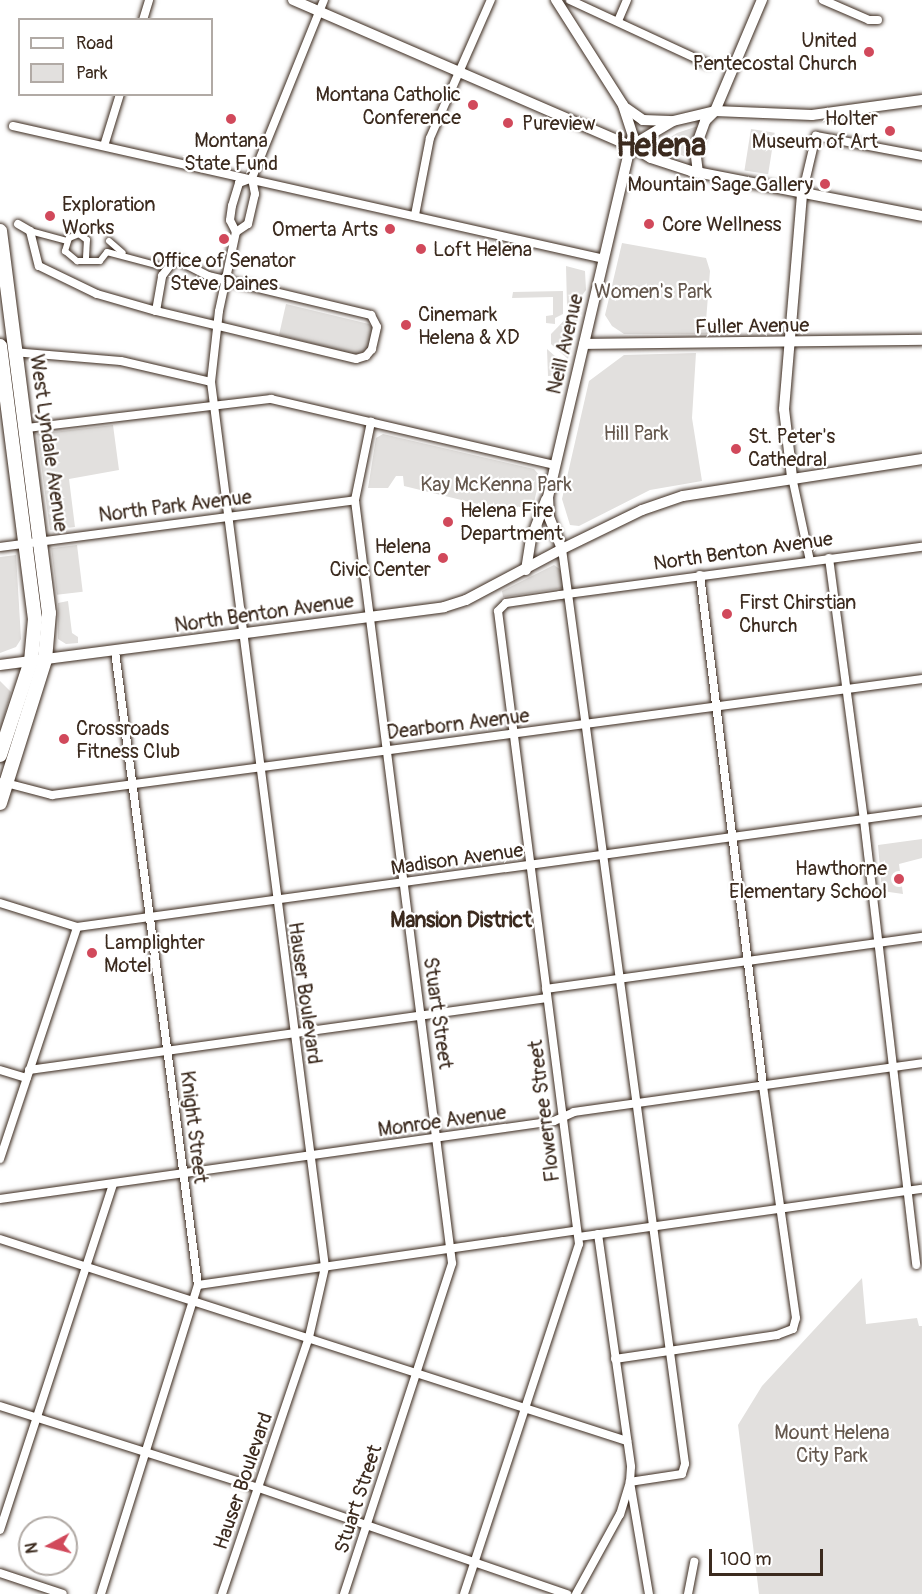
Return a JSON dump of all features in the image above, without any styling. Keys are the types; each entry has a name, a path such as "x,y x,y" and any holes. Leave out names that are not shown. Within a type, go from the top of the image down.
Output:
{"highway":[{"name":"West Lyndale Avenue","path":"0,231 42,541 49,613 45,660 3,782 0,803"},
{"name":"West Lyndale Avenue","path":"0,346 35,618 31,661 0,755"}],"main road":[{"path":"293,0 631,146 651,158 698,173 802,195 922,216"},
{"path":"556,0 623,105 631,126 631,146"},
{"path":"698,173 694,149 705,121 715,111 762,0"},
{"path":"623,105 643,120 673,121 715,111 812,115 922,100"},
{"path":"631,146 673,121"},
{"name":"Neill Avenue","path":"562,549 549,516 548,496 631,146"},
{"path":"792,477 784,409 802,195"},
{"name":"Fuller Avenue","path":"584,344 922,340"},
{"path":"526,570 562,549 642,510 683,496 792,477 922,459"},
{"path":"526,570 531,539 548,496"},
{"name":"North Benton Avenue","path":"0,665 456,604 526,570"}],"street":[{"path":"143,18 148,0"},
{"path":"252,178 239,183 235,192 230,220 236,232 248,224 256,188 252,178 324,0"},
{"path":"415,215 430,138 490,0"},
{"path":"570,0 708,64"},
{"path":"618,21 627,0"},
{"path":"823,0 869,20 878,20"},
{"path":"104,146 119,96"},
{"path":"13,126 604,259"},
{"path":"802,195 816,136 922,156"},
{"path":"18,224 30,231 67,241"},
{"path":"30,231 39,266 97,294 156,311 356,359 366,356 372,349 377,327 371,315 198,272 175,259 162,276 156,311"},
{"name":"Hauser Boulevard","path":"222,1594 309,1336 325,1267 276,901 211,382 217,325 236,232"},
{"path":"86,258 89,244 84,237 74,235 67,241 65,251 77,261 86,258 100,261 107,252 109,242 131,259"},
{"path":"107,252 160,266"},
{"path":"0,351 121,361 211,382"},
{"path":"27,428 213,404 271,399 555,465"},
{"name":"Stuart Street","path":"344,1594 453,1263 355,500 371,422"},
{"path":"792,477 810,561"},
{"name":"North Park Avenue","path":"0,547 355,500"},
{"name":"North Benton Avenue","path":"499,608 506,603 570,593 922,547"},
{"path":"562,549 570,593 684,1470 674,1477 630,1482"},
{"path":"829,558 864,820 916,1265"},
{"path":"615,1359 787,1332 793,1329 796,1318 763,1085 700,575"},
{"name":"Flowerree Street","path":"464,1594 525,1406 577,1234 499,608"},
{"name":"Knight Street","path":"101,1594 195,1303 198,1285 115,651"},
{"name":"Dearborn Avenue","path":"3,782 52,795 922,679"},
{"name":"Madison Avenue","path":"0,903 76,927 150,919 922,811"},
{"path":"0,1159 76,927"},
{"path":"0,1070 28,1074 422,1015 620,979 749,963 922,937"},
{"name":"Monroe Avenue","path":"0,1199 311,1157 563,1118 574,1112 922,1063"},
{"path":"0,1530 113,1184"},
{"path":"198,1285 453,1249 577,1234 598,1234 922,1189"},
{"path":"598,1234 627,1441 630,1482 649,1594"},
{"path":"0,1239 195,1303 309,1336 627,1441"},
{"path":"0,1406 259,1488 475,1560 567,1594"},
{"path":"576,1594 620,1514 630,1482"},
{"path":"688,1594 694,1562"},
{"path":"0,1573 63,1594"}],"green space":[{"path":"698,126 687,157 656,147 677,133"},
{"path":"751,129 775,133 768,174 744,170"},
{"name":"Women's Park","path":"622,243 706,258 710,271 706,321 727,324 726,334 624,334 612,326 605,315"},
{"path":"566,266 585,271 586,290 580,298 571,301 571,306 567,306"},
{"path":"563,291 563,314 555,318 555,324 546,323 546,316 553,315 553,297 512,298 513,292"},
{"path":"582,302 568,359 551,344 551,334"},
{"path":"286,304 369,324 372,327 370,347 357,355 279,335"},
{"path":"547,349 566,366 561,375 548,376"},
{"name":"Hill Park","path":"696,353 692,418 702,481 650,490 579,526 570,525 562,499 589,381 624,355"},
{"path":"113,425 119,470 69,479 75,527 50,530 37,434"},
{"name":"Kay McKenna Park","path":"383,434 534,469 540,476 533,507 490,507 404,486 403,476 396,476 388,488 368,488 376,438"},
{"path":"77,545 83,592 57,595 51,548"},
{"path":"16,555 21,639 16,647 0,653 0,557"},
{"path":"554,565 561,570 563,588 503,597 502,591"},
{"path":"68,601 72,633 78,637 78,643 66,644 58,639 58,603"},
{"path":"0,681 11,692 0,731"},
{"path":"922,839 922,858 899,864 903,894 882,891 878,845"},
{"name":"Mount Helena City Park","path":"862,1278 866,1324 917,1318 919,1326 922,1326 922,1594 759,1594 738,1425 762,1386"}],"place":[{"name":"United Pentecostal Church","path":"869,52"},
{"name":"Montana Catholic Conference","path":"473,105"},
{"name":"Montana State Fund","path":"231,119"},
{"name":"Pureview","path":"508,123"},
{"name":"Holter Museum of Art","path":"890,131"},
{"name":"Mountain Sage Gallery","path":"825,184"},
{"name":"Exploration Works","path":"50,216"},
{"name":"Core Wellness","path":"649,224"},
{"name":"Omerta Arts","path":"390,229"},
{"name":"Office of Senator Steve Daines","path":"224,239"},
{"name":"Loft Helena","path":"421,249"},
{"name":"Cinemark Helena & XD","path":"406,325"},
{"name":"St. Peter's Cathedral","path":"736,449"},
{"name":"Helena Fire Department","path":"448,522"},
{"name":"Helena Civic Center","path":"443,558"},
{"name":"First Chirstian Church","path":"727,614"},
{"name":"Crossroads Fitness Club","path":"64,739"},
{"name":"Hawthorne Elementary School","path":"899,879"},
{"name":"Lamplighter Motel","path":"92,953"}],"district":[{"name":"Helena","path":"661,146"},
{"name":"Mansion District","path":"461,921"}]}
